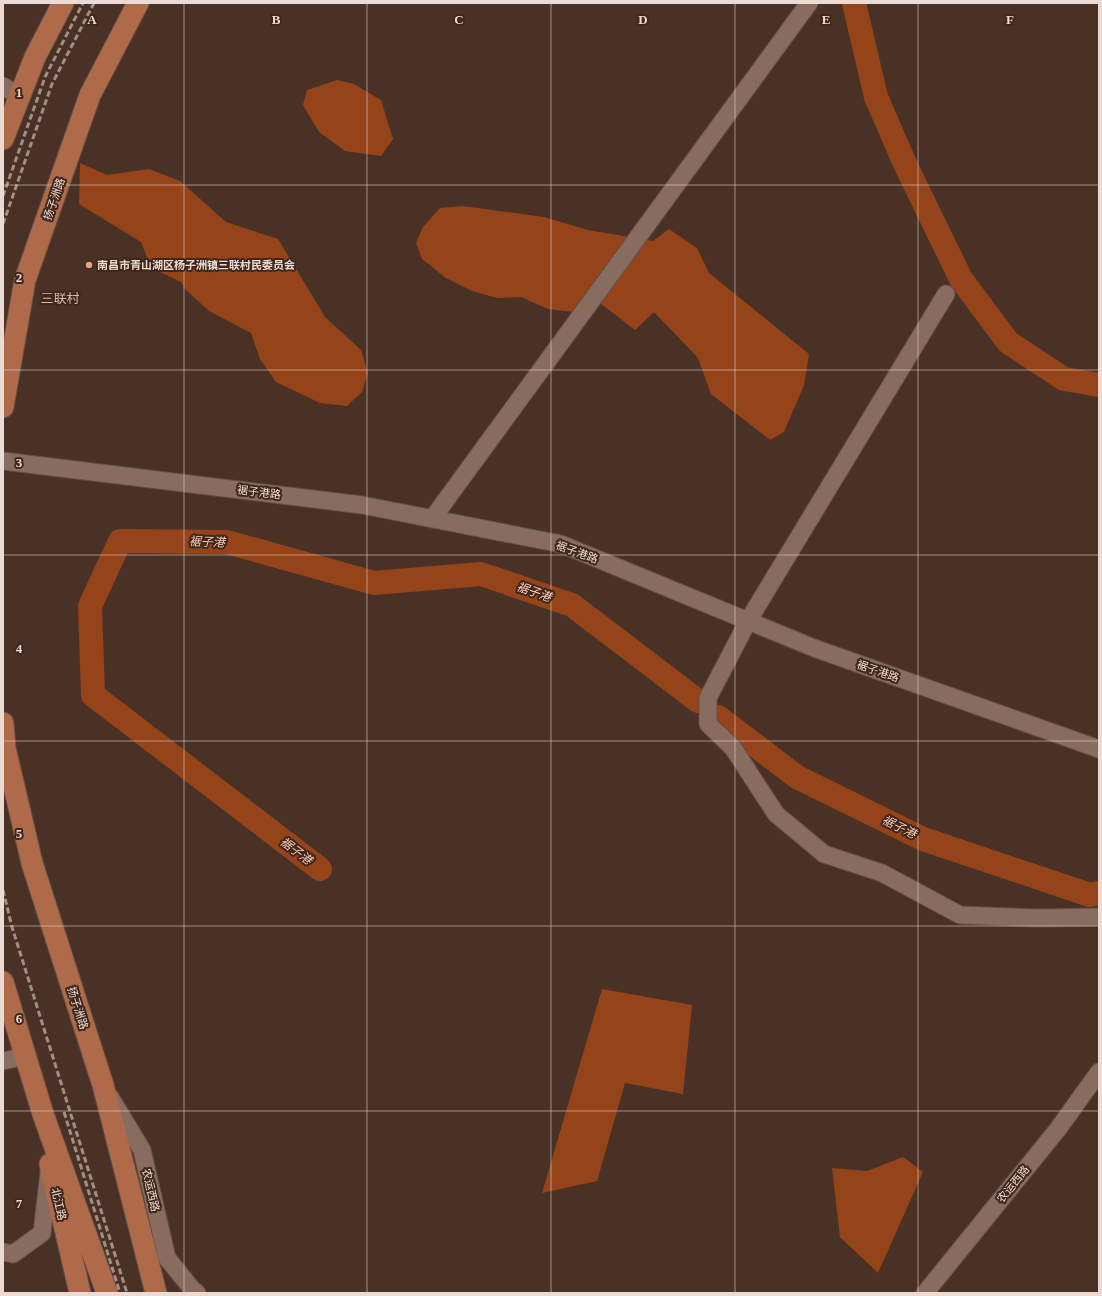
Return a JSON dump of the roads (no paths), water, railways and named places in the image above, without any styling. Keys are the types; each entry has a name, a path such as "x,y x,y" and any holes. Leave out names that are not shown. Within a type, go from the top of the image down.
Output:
{"main road":[{"path":"3,139 11,91 35,57 63,3"},
{"name":"扬子洲路","path":"3,407 26,280 90,94 138,3"},
{"name":"扬子洲路","path":"3,723 5,748 32,863 103,1085 156,1293"},
{"path":"3,982 44,1114 107,1293"},
{"name":"北江路","path":"44,1114 49,1163 80,1293"}],"street":[{"path":"432,519 809,3"},
{"path":"946,294 748,621 708,698 708,724 733,748 776,814 824,854 882,873 960,915 1038,918 1099,917"},
{"name":"裾子港路","path":"3,461 362,505 561,544 814,648 1099,749"},
{"path":"3,1061 26,1056"},
{"name":"农运西路","path":"925,1293 1058,1129 1099,1072"},
{"name":"农运西路","path":"103,1085 142,1150 167,1258 197,1293"},
{"path":"3,1252 13,1254 42,1232 49,1163"}],"waterway":[{"path":"854,3 876,97 906,166 961,279 1008,342 1064,379 1099,385"},
{"name":"裾子港","path":"320,869 93,695 90,606 120,541 227,542 374,583 481,574 572,605 698,701"},
{"name":"裾子港","path":"718,717 797,777 923,839 1090,895 1099,893"}],"railway":[{"path":"3,196 45,77 83,3"},
{"path":"3,224 52,84 94,3"},
{"path":"3,890 12,927 127,1293"},
{"path":"64,1112 120,1293"}],"place":[{"name":"南昌市青山湖区杨子洲镇三联村民委员会","path":"89,265"}],"district":[{"name":"三联村","path":"60,298"}]}
